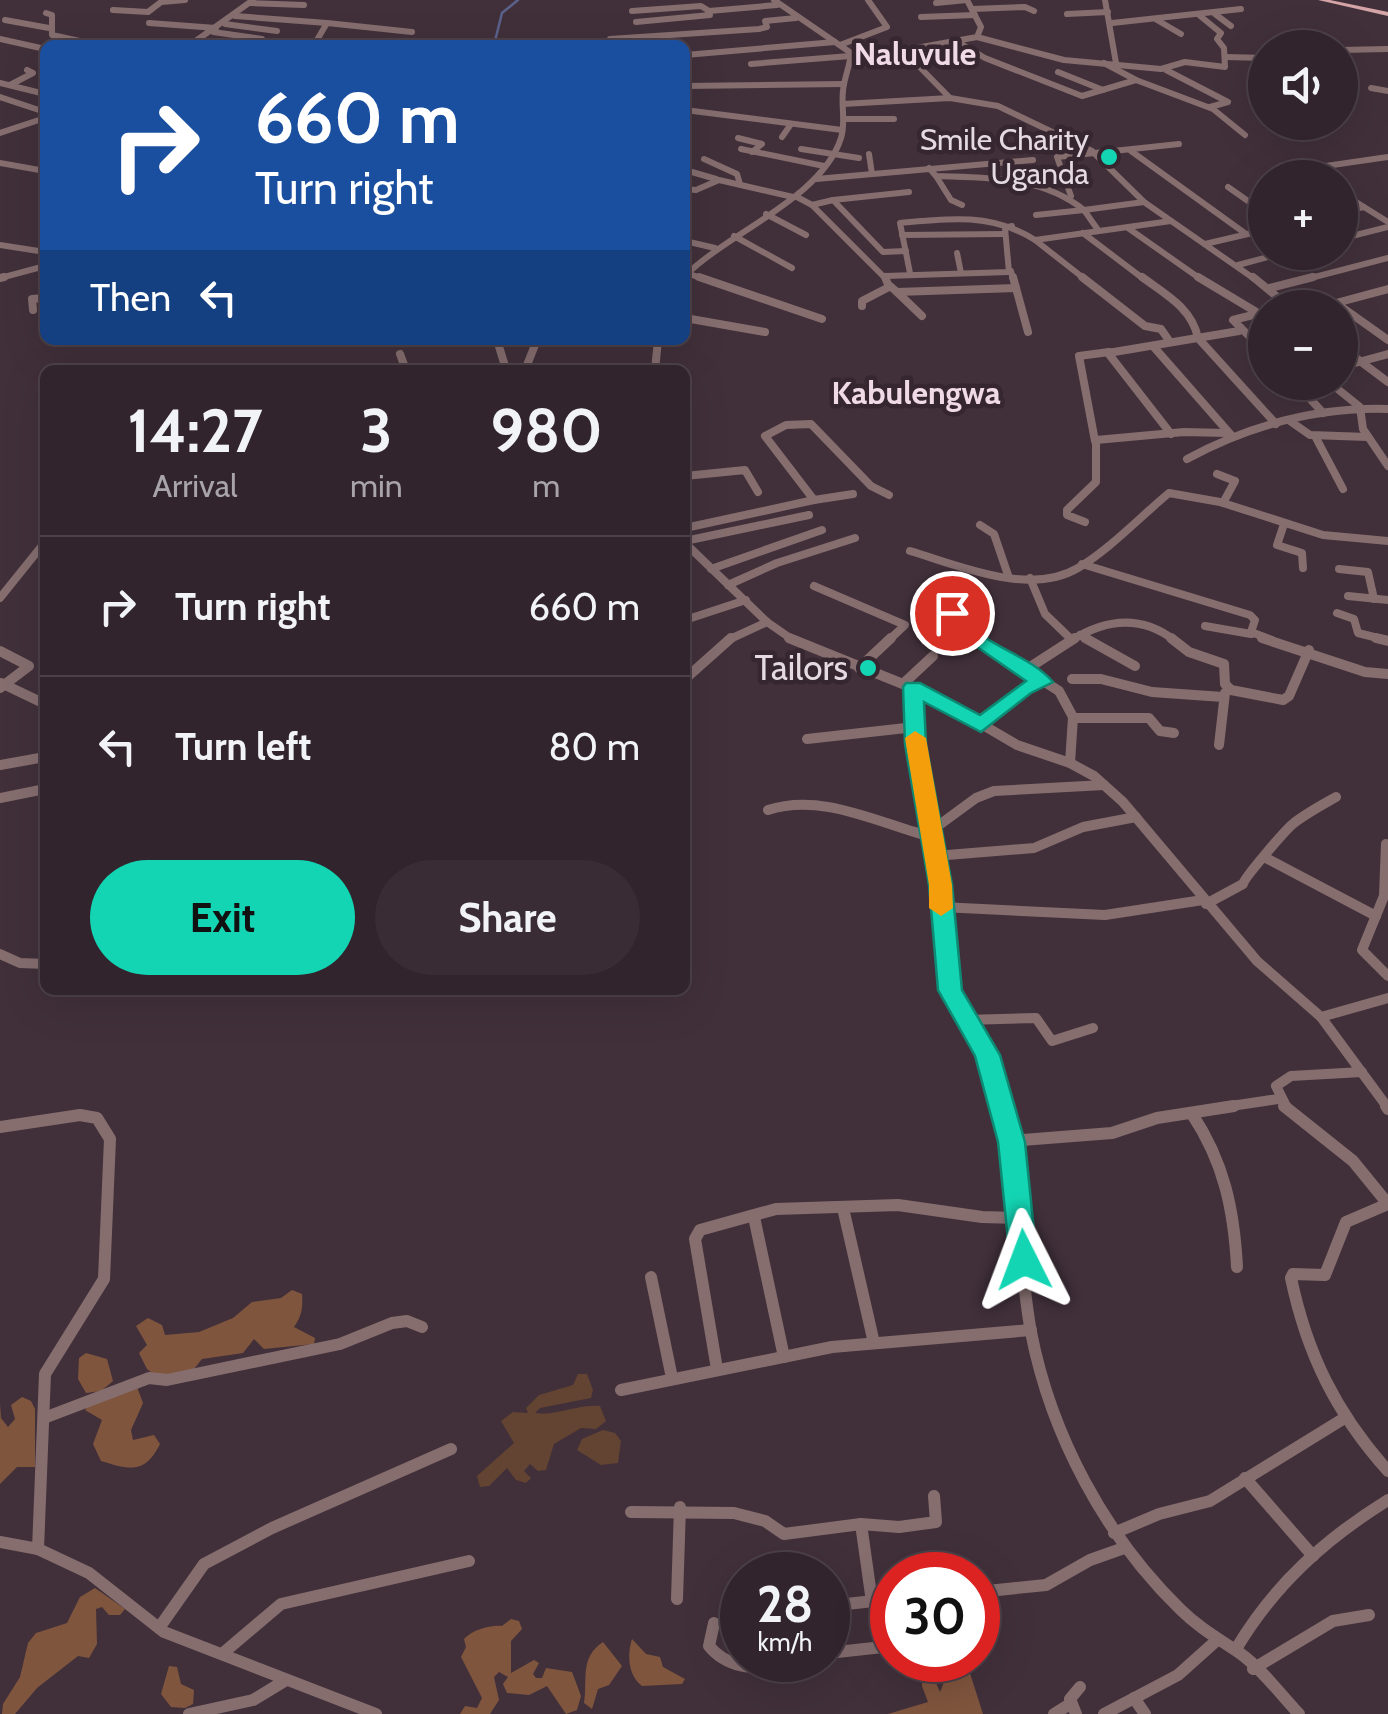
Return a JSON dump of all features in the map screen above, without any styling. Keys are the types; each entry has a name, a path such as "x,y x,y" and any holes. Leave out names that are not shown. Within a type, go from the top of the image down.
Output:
{"main road":[{"path":"1321,0 1388,14"}],"street":[{"path":"113,10 148,12 160,2 185,0"},
{"path":"690,55 838,44 887,26 868,0"},
{"path":"936,3 967,0 982,30 977,37"},
{"path":"1105,0 1116,63"},
{"path":"198,40 251,2 304,5"},
{"path":"632,11 699,6 707,10 776,2 850,54"},
{"path":"636,22 710,15 707,10"},
{"path":"921,17 1034,11"},
{"path":"1067,14 1108,12"},
{"path":"1112,23 1237,12"},
{"path":"1214,13 1231,26"},
{"path":"46,14 52,15 48,28 52,35 70,40"},
{"path":"1165,69 1182,62 1222,68 1227,65 1217,39 1221,33 1198,15"},
{"path":"236,16 412,32"},
{"path":"610,39 758,29 767,27 765,21 796,18"},
{"path":"1156,19 1181,34"},
{"path":"5,20 48,28"},
{"path":"149,23 277,31"},
{"path":"317,40 327,23"},
{"path":"218,28 262,39"},
{"path":"751,64 903,50 977,37 1052,58 1165,69 1228,102 1210,107"},
{"path":"0,39 40,48"},
{"path":"958,42 985,58 1079,95 1136,80"},
{"path":"1358,50 1388,49"},
{"path":"903,50 950,98"},
{"path":"690,269 816,179 840,142 850,54"},
{"path":"1226,57 1248,58"},
{"path":"1104,63 1136,80 1210,107 1244,135"},
{"path":"10,86 32,74 27,70"},
{"path":"1058,72 1104,90"},
{"path":"0,83 40,92"},
{"path":"690,86 844,84"},
{"path":"34,90 40,86"},
{"path":"1371,88 1388,91"},
{"path":"0,97 40,113"},
{"path":"843,104 950,98 998,106 1093,153 1144,202 1270,288 1388,258"},
{"path":"690,111 842,130"},
{"path":"0,133 40,117"},
{"path":"844,119 894,119"},
{"path":"782,137 790,124"},
{"path":"738,138 762,144 752,152"},
{"path":"1098,230 1071,197 1056,158 1179,144"},
{"path":"741,149 824,166"},
{"path":"801,149 859,158"},
{"path":"1131,151 1246,234"},
{"path":"869,154 872,174"},
{"path":"1358,161 1388,156"},
{"path":"704,159 737,174 740,184"},
{"path":"816,179 1033,160"},
{"path":"0,162 40,170"},
{"path":"930,168 950,200 962,205"},
{"path":"690,172 795,197 812,205 922,316"},
{"path":"936,176 1019,182 1071,197"},
{"path":"690,190 716,180"},
{"path":"1228,187 1248,201"},
{"path":"812,205 909,192"},
{"path":"834,200 882,252 906,251"},
{"path":"1036,215 1144,202"},
{"path":"1358,203 1388,224"},
{"path":"1358,208 1364,207"},
{"path":"766,214 806,234"},
{"path":"910,273 898,224 902,222 990,220 1013,226 1144,326 1163,331 1170,342"},
{"path":"1035,240 1172,221"},
{"path":"1358,233 1388,224"},
{"path":"1013,226 1006,228 1004,234 1028,332"},
{"path":"1128,227 1186,270 1248,306"},
{"path":"1083,233 1183,308 1195,324 1198,338 1276,424"},
{"path":"902,235 1004,234"},
{"path":"1204,244 1246,234"},
{"path":"734,236 792,268"},
{"path":"690,242 715,248"},
{"path":"0,245 40,251"},
{"path":"957,253 960,273"},
{"path":"1238,265 1248,262"},
{"path":"0,278 40,267"},
{"path":"885,276 1011,270"},
{"path":"690,273 822,319"},
{"path":"862,306 862,301 890,286"},
{"path":"897,292 1016,288"},
{"path":"1358,296 1388,289"},
{"path":"1376,292 1388,300"},
{"path":"33,310 32,299 40,298"},
{"path":"1248,316 1233,320 1248,335"},
{"path":"690,319 765,332"},
{"path":"1358,319 1388,340"},
{"path":"1085,522 1066,510 1096,482 1095,442 1079,356 1241,328"},
{"path":"1153,346 1230,435"},
{"path":"1110,352 1171,434"},
{"path":"400,354 404,365"},
{"path":"1358,363 1388,354"},
{"path":"1358,360 1388,382"},
{"path":"1311,400 1324,413"},
{"path":"1351,400 1360,407 1368,437 1388,466"},
{"path":"1095,442 1171,434 1230,435 1324,413 1360,407 1388,408"},
{"path":"1290,421 1315,436 1368,437"},
{"path":"814,500 773,448 766,432 809,422 871,486 889,495"},
{"path":"1187,459 1230,435"},
{"path":"1315,436 1343,489"},
{"path":"690,476 748,470 758,492"},
{"path":"1217,474 1234,481 1223,503"},
{"path":"690,527 853,494"},
{"path":"910,551 1009,578 1060,576 1140,519 1164,494 1223,503 1324,535 1388,541"},
{"path":"690,541 809,515"},
{"path":"1284,524 1278,546 1302,553 1303,568"},
{"path":"980,525 994,534 1009,578"},
{"path":"711,570 822,530"},
{"path":"728,585 778,562 855,538"},
{"path":"690,547 767,622 790,639 909,685 1017,745 1070,763 1104,785 1136,817 1257,961 1321,1017 1388,1109"},
{"path":"0,598 40,548"},
{"path":"1082,564 1206,605 1250,614 1255,620 1252,634"},
{"path":"1339,569 1368,572 1374,599"},
{"path":"1030,578 1032,592 1044,613 1076,637 1134,666"},
{"path":"814,586 905,625 860,668"},
{"path":"948,592 960,599 952,613 956,625 1058,692 1073,718 1070,763"},
{"path":"1348,596 1388,600"},
{"path":"690,618 746,600"},
{"path":"1337,612 1354,620 1358,633 1388,641"},
{"path":"1024,671 1076,637 1120,620 1138,622 1167,635 1189,652 1224,664 1219,745"},
{"path":"690,674 730,638 767,622"},
{"path":"1205,626 1252,634 1309,650 1354,669 1387,676"},
{"path":"1072,679 1101,679 1152,692 1225,692 1286,699 1309,650"},
{"path":"0,651 29,666 2,685"},
{"path":"934,656 909,685 936,856 950,990 988,1055 1012,1142 1031,1330 1052,1417 1124,1548 1180,1609 1216,1641 1236,1649 1299,1714"},
{"path":"981,725 1024,688 1042,682"},
{"path":"2,685 40,702"},
{"path":"1073,718 1148,718 1160,731 1174,733"},
{"path":"807,739 915,727"},
{"path":"0,765 40,759"},
{"path":"931,834 970,800 996,789 1104,785"},
{"path":"0,798 40,790"},
{"path":"941,907 1104,915 1205,902 1240,886 1245,875 1266,858 1291,825 1336,797"},
{"path":"768,810 785,805 830,808 931,834"},
{"path":"936,856 1034,848 1083,826 1136,817"},
{"path":"1386,844 1384,896 1362,950 1388,976"},
{"path":"1266,858 1316,882 1326,895 1376,916"},
{"path":"0,954 20,963 40,964"},
{"path":"1321,1017 1388,998"},
{"path":"965,1020 1036,1018 1052,1041 1093,1028"},
{"path":"1362,1072 1291,1076 1276,1086 1278,1099 1355,1163 1388,1204 1356,1214 1340,1226 1325,1275 1291,1276 1308,1350 1342,1419 1388,1472"},
{"path":"1012,1142 1112,1133 1158,1118 1278,1099"},
{"path":"1192,1114 1208,1136 1232,1196 1237,1267"},
{"path":"0,1127 88,1116 104,1124 110,1139 104,1279 85,1315 48,1363 38,1549"},
{"path":"717,1370 696,1235 700,1230 776,1209 898,1205 982,1217 1021,1218"},
{"path":"844,1208 874,1344"},
{"path":"754,1217 784,1357"},
{"path":"651,1277 672,1378"},
{"path":"44,1418 149,1378 167,1380 340,1344 392,1323 408,1321 422,1327"},
{"path":"621,1390 784,1357 874,1344 1031,1330"},
{"path":"1114,1533 1159,1514 1210,1501 1342,1419"},
{"path":"159,1628 204,1564 272,1528 450,1449"},
{"path":"1245,1478 1312,1556"},
{"path":"631,1512 680,1507 766,1522 775,1532 784,1534 861,1524 934,1524 934,1496"},
{"path":"1236,1649 1256,1612 1312,1556 1388,1500"},
{"path":"677,1599 680,1507"},
{"path":"861,1524 870,1588"},
{"path":"0,1542 38,1549 89,1574 159,1628 376,1714"},
{"path":"1000,1590 1046,1584 1090,1560 1124,1548"},
{"path":"222,1654 281,1604 470,1561"},
{"path":"1253,1669 1333,1621 1369,1615"},
{"path":"714,1623 709,1646 720,1656"},
{"path":"1104,1714 1178,1675 1216,1641"},
{"path":"189,1714 249,1704 270,1695 286,1680"},
{"path":"1054,1714 1072,1709 1080,1687"},
{"path":"1134,1698 1145,1714"}],"shaded area":[{"path":"292,1290 302,1294 302,1307 294,1327 315,1338 314,1344 264,1349 254,1339 243,1353 202,1359 194,1369 166,1384 147,1369 139,1353 147,1345 136,1326 148,1318 162,1325 165,1335 199,1332 233,1318 252,1302 281,1298"},
{"path":"86,1353 107,1359 113,1381 101,1391 86,1393 78,1379 79,1358"},
{"path":"578,1374 587,1374 593,1390 591,1398 540,1408 535,1413 600,1406 606,1421 596,1429 581,1428 554,1444 546,1470 538,1471 530,1464 524,1471 531,1478 526,1483 516,1480 507,1468 489,1486 480,1487 477,1476 514,1443 501,1421 513,1412 528,1413 526,1408 539,1395 573,1385"},
{"path":"137,1387 143,1403 131,1430 133,1440 154,1435 160,1444 149,1461 136,1467 101,1461 93,1444 102,1420 85,1410 91,1402"},
{"path":"22,1397 31,1401 35,1409 35,1467 17,1467 0,1484 0,1403 1,1418 8,1427 15,1419 11,1405"},
{"path":"603,1430 615,1433 621,1441 618,1463 601,1465 577,1450 582,1439"},
{"path":"95,1588 125,1609 120,1615 109,1615 102,1607 96,1609 97,1644 89,1658 78,1656 37,1688 15,1714 2,1714 3,1704 20,1677 28,1643 36,1633 67,1623 80,1597"},
{"path":"511,1619 519,1621 522,1629 511,1641 511,1673 534,1660 539,1663 533,1674 536,1678 542,1678 546,1668 572,1672 581,1696 577,1710 566,1714 547,1686 529,1695 507,1693 503,1684 508,1677 499,1672 494,1677 499,1700 490,1714 460,1714 465,1706 477,1708 482,1698 461,1657 466,1647 464,1639"},
{"path":"632,1639 646,1654 660,1657 663,1667 685,1679 682,1684 642,1686 630,1664"},
{"path":"603,1642 622,1666 609,1685 598,1689 592,1709 584,1703 587,1662"},
{"path":"169,1666 177,1667 181,1684 194,1690 193,1704 185,1708 171,1707 161,1694"},
{"path":"922,1682 936,1682 940,1692 944,1682 973,1682 983,1714 888,1714 928,1702"}],"waterway":[{"path":"495,40 502,13 518,0"}],"slow traffic":[{"path":"915,738 941,885 941,908"}],"place":[{"name":"Smile Charity Uganda","path":"1109,157"},
{"name":"Tailors","path":"868,668"}],"district":[{"name":"Naluvule","path":"915,54"},
{"name":"Kabulengwa","path":"916,393"}],"route":[{"path":"952,613 954,622 968,634 1042,682 1024,688 981,725 913,687 916,744 941,885 950,990 988,1055 1012,1142 1024,1260"}]}
